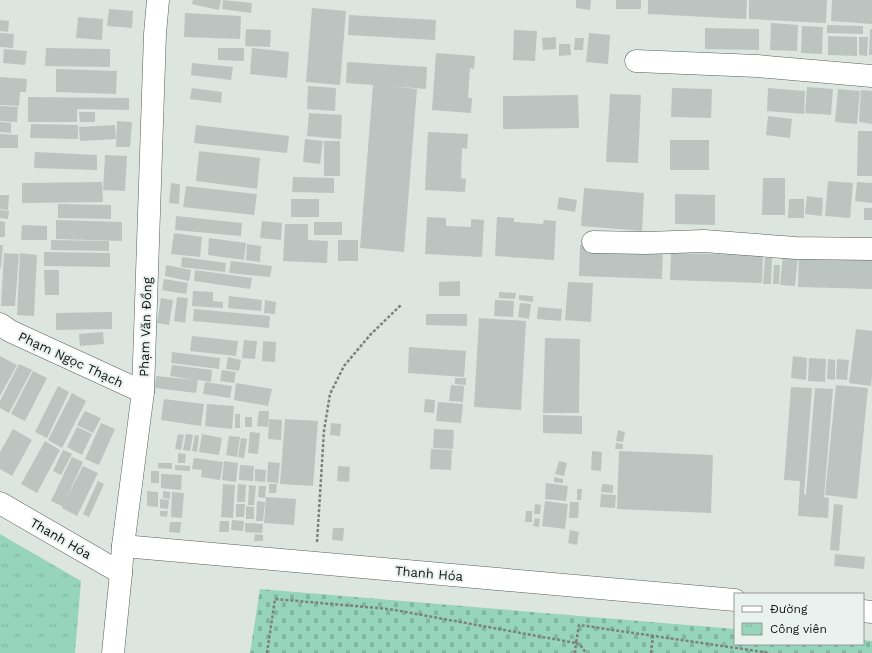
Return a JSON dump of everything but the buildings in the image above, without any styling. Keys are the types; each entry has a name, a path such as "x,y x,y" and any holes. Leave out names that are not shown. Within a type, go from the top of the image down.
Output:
{"street":[{"name":"Phạm Văn Đồng","path":"113,653 123,546 143,392 155,42 158,0"},
{"path":"636,61 757,66 872,76"},
{"path":"593,242 704,242 796,248 872,249"},
{"name":"Phạm Ngọc Thạch","path":"0,324 10,331 143,392"},
{"name":"Thanh Hóa","path":"0,503 121,573"},
{"name":"Thanh Hóa","path":"123,546 734,600"}],"path":[{"path":"315,563 324,431 330,394 344,366 370,335 402,304"},
{"path":"267,653 275,600 389,608 576,643 581,646 586,653"},
{"path":"575,653 579,625 770,653"},
{"path":"651,653 653,636"}],"green space":[{"path":"0,534 81,581 75,653 0,653"},
{"path":"260,589 734,629 734,645 864,645 864,640 872,641 872,653 250,653"}]}
